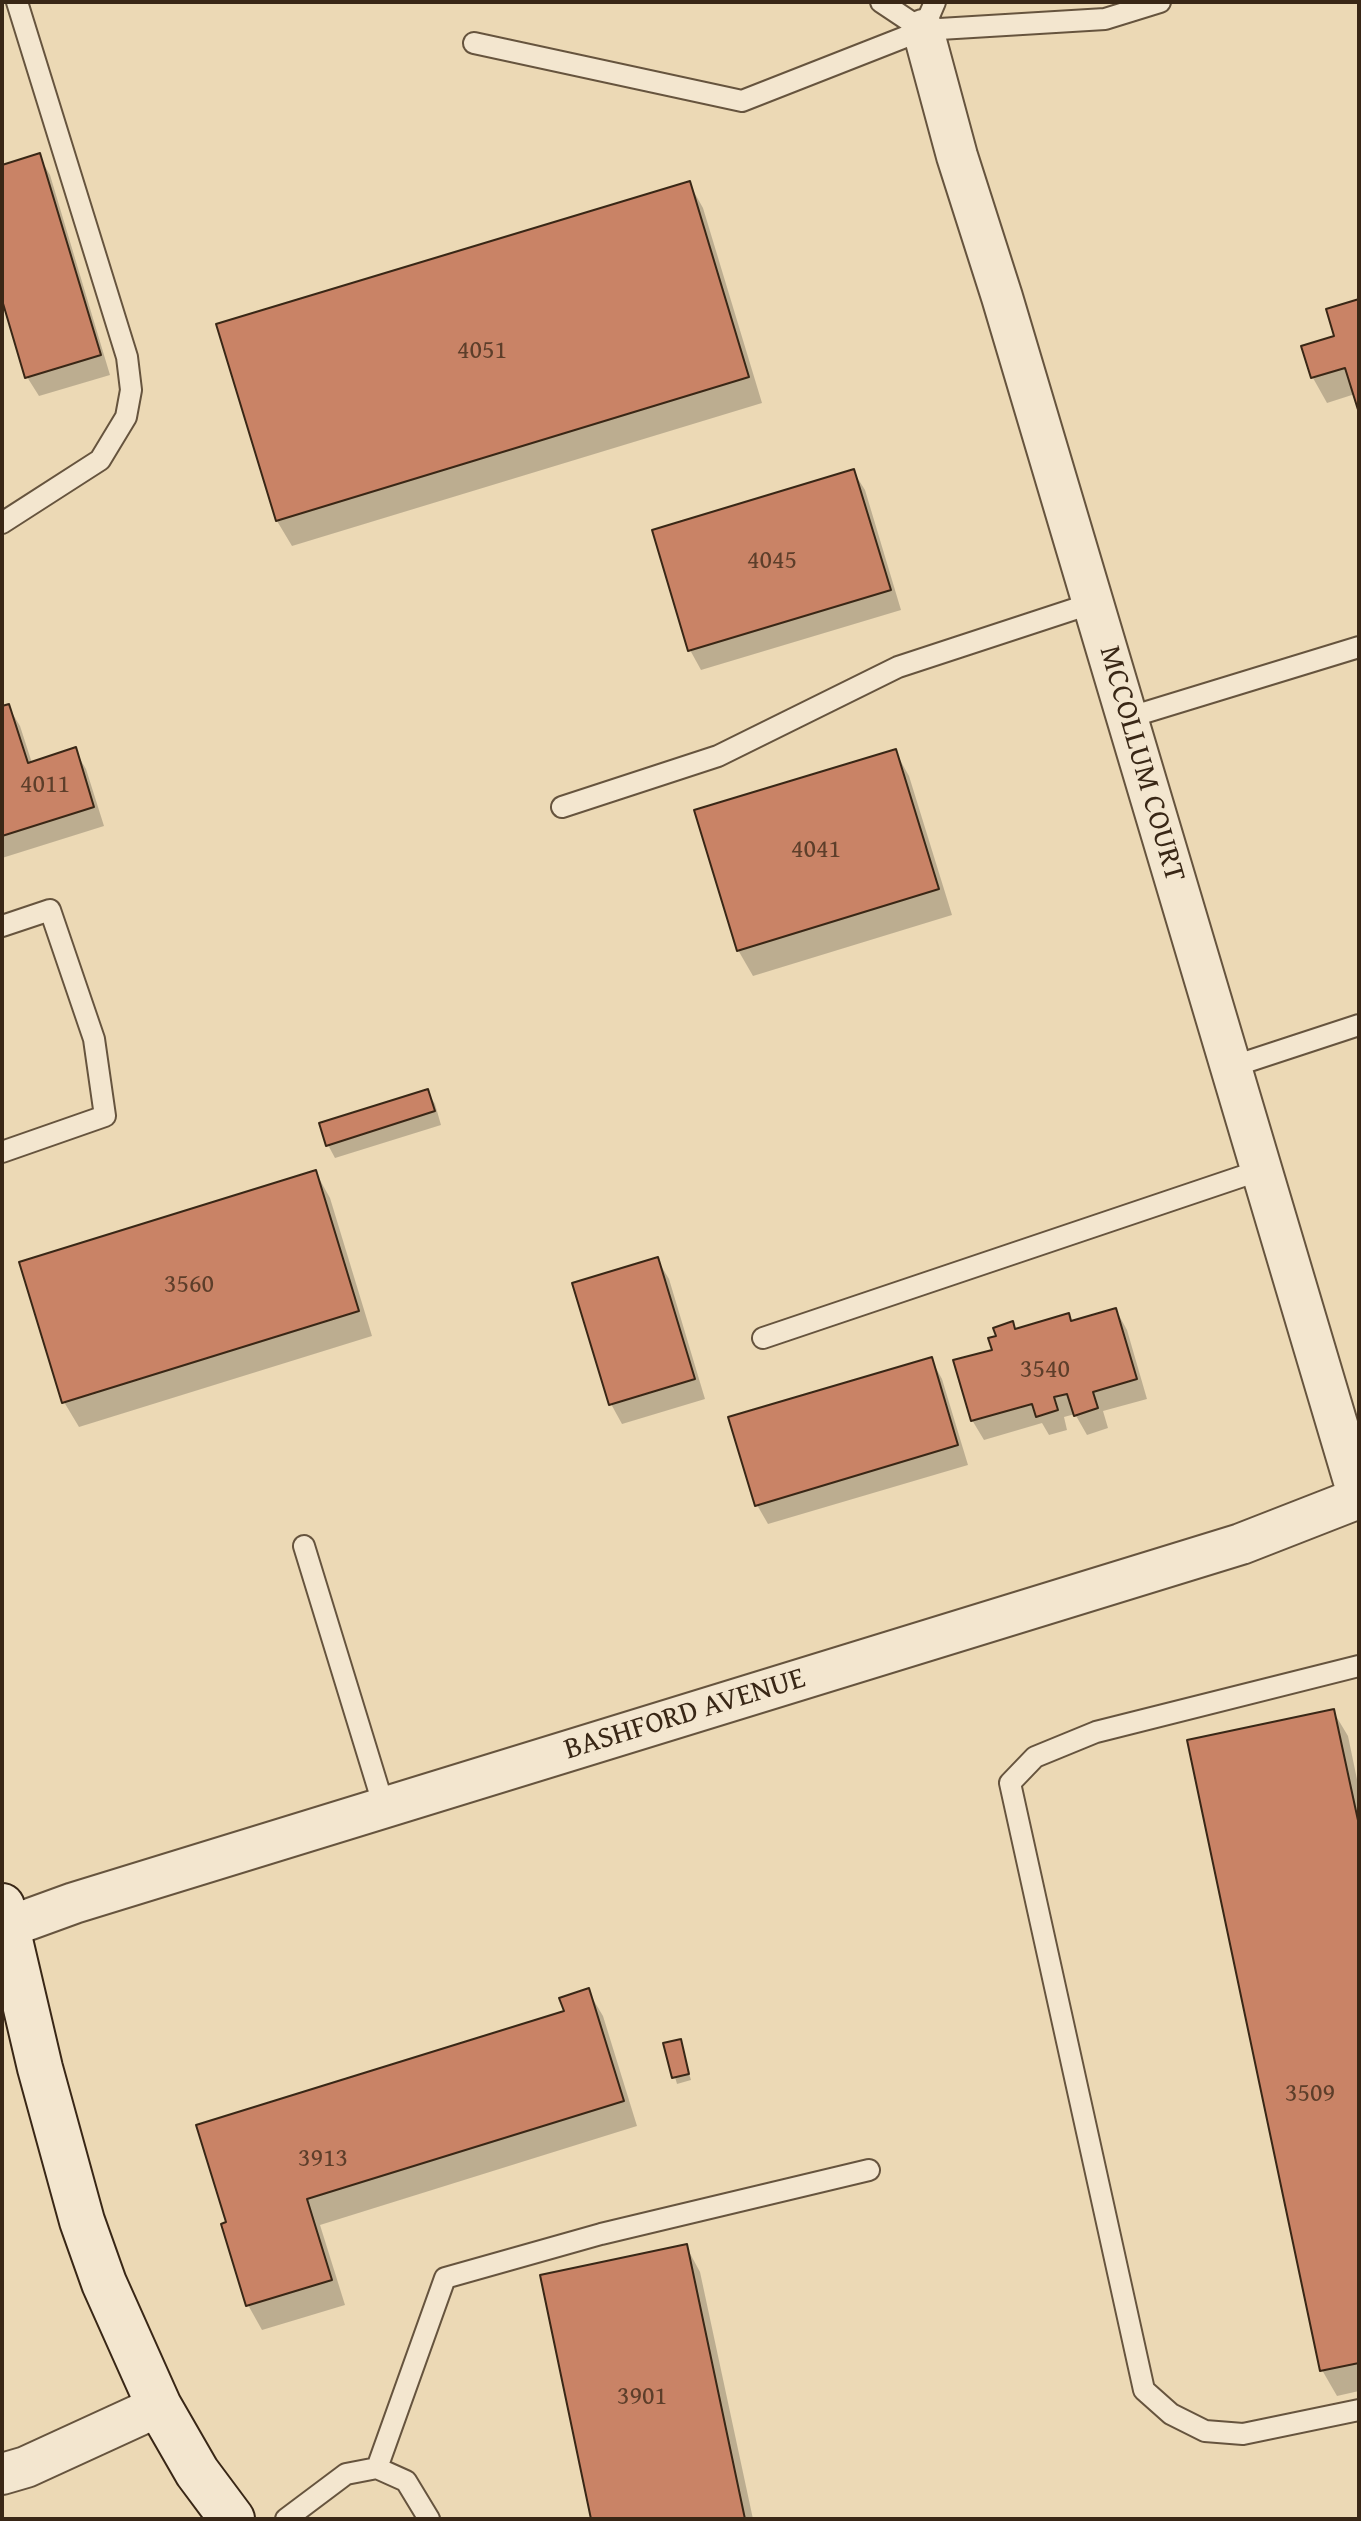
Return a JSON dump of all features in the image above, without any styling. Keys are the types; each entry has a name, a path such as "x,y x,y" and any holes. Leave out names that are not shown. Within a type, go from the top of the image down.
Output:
{"main road":[{"path":"5,1916 40,2068 82,2221 104,2283 159,2406 197,2472 232,2519"}],"street":[{"name":"MCCOLLUM COURT","path":"927,11 957,156 1359,1498"},
{"name":"BASHFORD AVENUE","path":"5,1916 74,1903 1241,1544 1359,1498"},
{"path":"2,2474 26,2467 159,2406"}],"lane":[{"path":"2,523 100,460 126,417 131,390 127,357 17,2"},
{"path":"881,2 927,11 1105,19 1160,2"},
{"path":"474,43 742,101 927,11"},
{"path":"562,807 718,756 898,667 1093,603"},
{"path":"1127,718 1359,647"},
{"path":"2,926 50,910 94,1039 105,1116 2,1152"},
{"path":"1231,1067 1359,1025"},
{"path":"763,1338 1261,1170"},
{"path":"304,1546 384,1807"},
{"path":"1359,1666 1096,1732 1035,1757 1010,1783 1144,2390 1171,2414 1205,2431 1243,2434 1359,2410"},
{"path":"377,2468 445,2278 601,2234 869,2170"},
{"path":"286,2519 346,2474 377,2468 406,2481 429,2519"}],"building":[{"path":"40,153 101,355 25,378 2,300 2,165"},
{"path":"690,181 749,377 276,521 216,324"},
{"path":"1359,299 1359,413 1345,368 1311,378 1301,346 1334,336 1326,309"},
{"path":"854,469 891,590 688,651 652,530"},
{"path":"9,704 28,763 76,747 94,807 2,836 2,706"},
{"path":"896,749 939,889 737,951 694,810"},
{"path":"428,1089 435,1111 326,1146 319,1123"},
{"path":"316,1170 359,1311 62,1403 19,1262"},
{"path":"658,1257 695,1379 609,1405 572,1283"},
{"path":"1116,1308 1137,1379 1093,1392 1098,1408 1074,1416 1067,1394 1054,1397 1058,1410 1036,1417 1032,1404 971,1421 953,1360 992,1350 988,1338 996,1336 993,1328 1013,1321 1015,1329 1069,1313 1071,1321"},
{"path":"932,1357 958,1445 755,1506 728,1417"},
{"path":"1334,1709 1359,1825 1359,2363 1320,2371 1187,1740"},
{"path":"589,1988 624,2101 307,2199 332,2280 246,2306 221,2224 226,2222 196,2125 564,2011 559,1998"},
{"path":"681,2039 689,2074 672,2078 663,2043"},
{"path":"687,2244 745,2519 591,2519 540,2275"}]}
